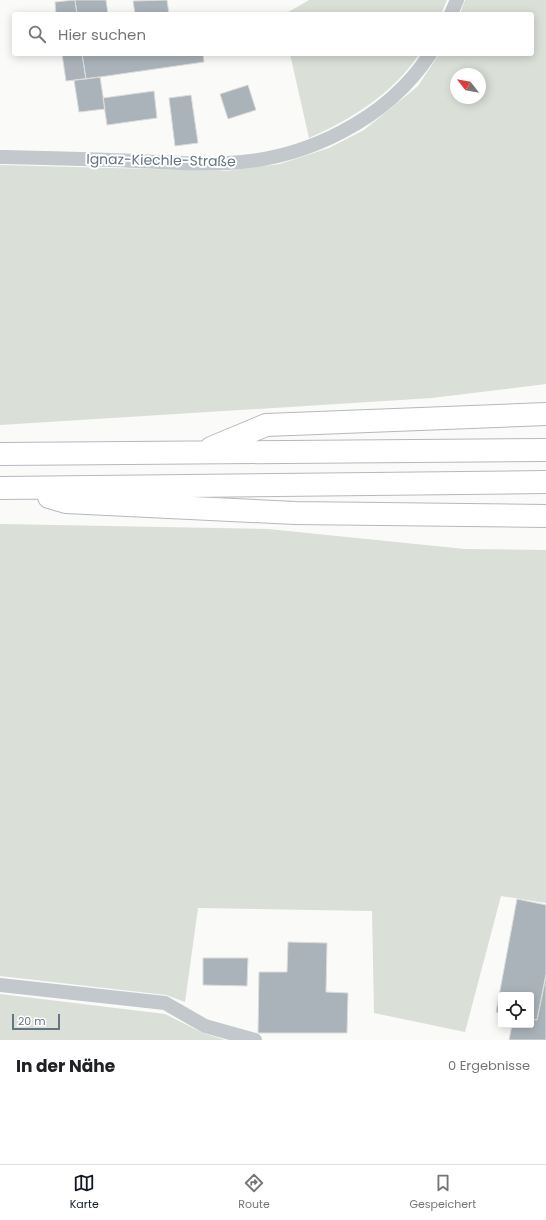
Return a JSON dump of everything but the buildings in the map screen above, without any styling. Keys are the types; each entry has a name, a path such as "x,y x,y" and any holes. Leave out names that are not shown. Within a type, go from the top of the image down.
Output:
{"highway":[{"path":"201,453 266,425 546,414"},
{"path":"0,454 546,450"},
{"path":"9,488 546,482"},
{"path":"9,488 66,502 82,503 295,514 546,516"}],"street":[{"path":"452,12 457,0"},
{"name":"Ignaz-Kiechle-Straße","path":"0,157 227,163 276,156 326,140 358,123 395,94 409,80 428,56"},
{"path":"0,985 165,1003 205,1026 255,1040"}],"shaded area":[{"path":"309,0 447,0 442,12 288,12"},
{"path":"465,0 546,0 546,384 432,398 0,425 0,165 225,171 280,164 329,148 364,130 418,86 438,56 534,56 534,12 461,12"},
{"path":"290,56 418,56 397,81 370,104 340,123 309,138"},
{"path":"0,524 268,529 465,549 546,550 546,903 501,896 465,1032 374,1013 372,911 198,908 185,1002 166,995 0,976"},
{"path":"0,994 165,1014 203,1033 225,1040 0,1040"}]}
